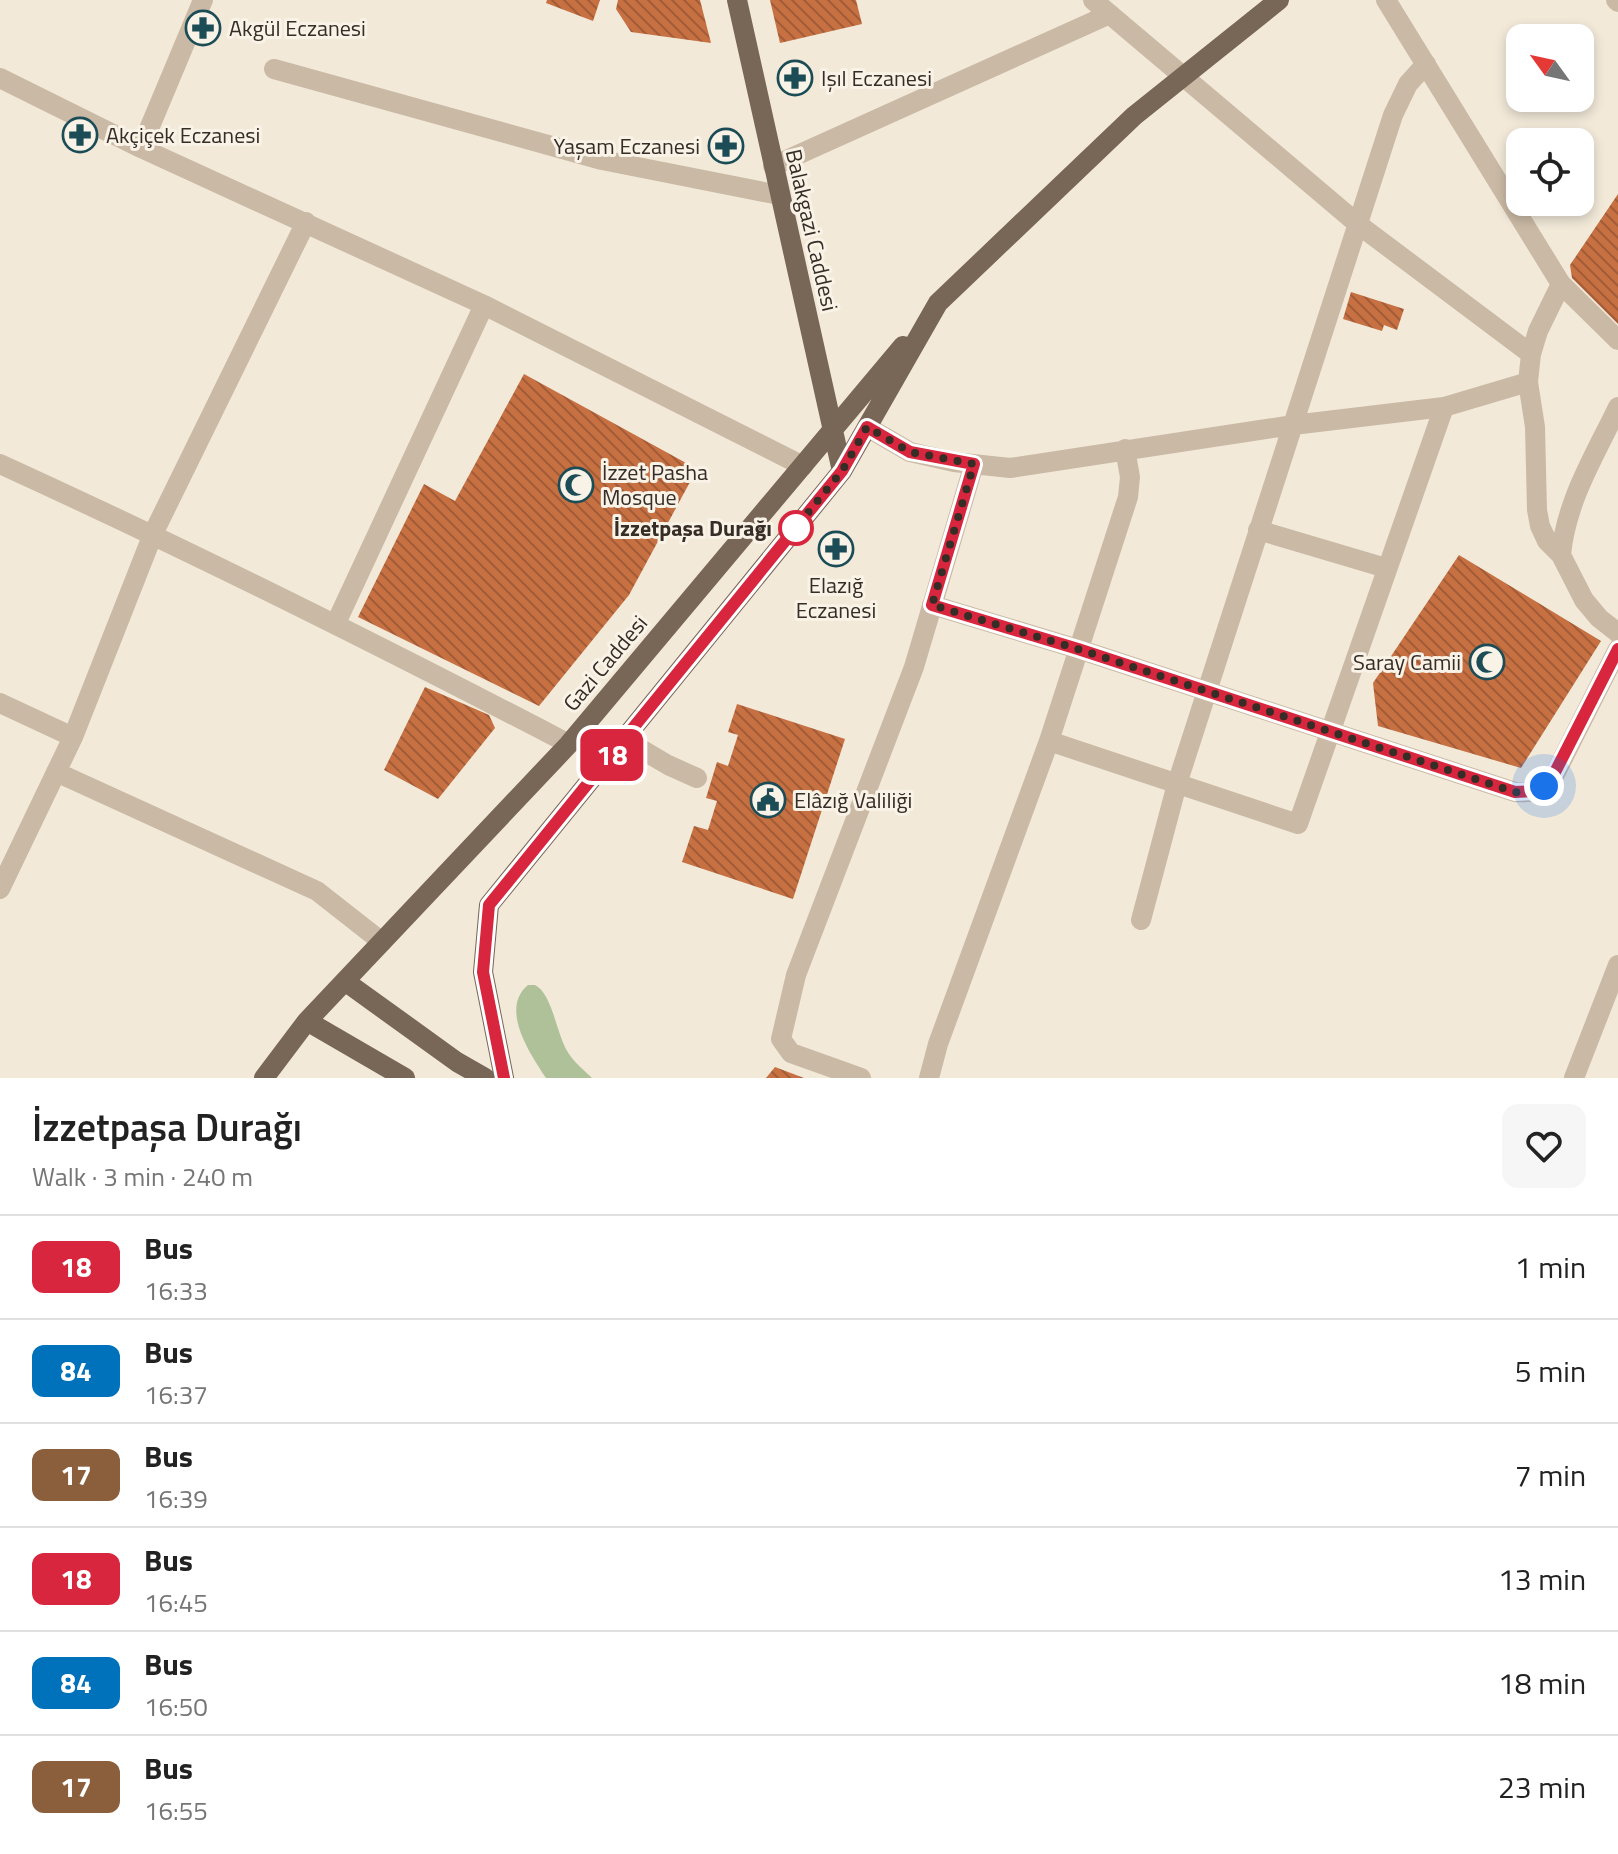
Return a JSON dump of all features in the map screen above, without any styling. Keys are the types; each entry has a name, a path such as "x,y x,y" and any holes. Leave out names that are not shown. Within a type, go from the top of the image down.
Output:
{"main road":[{"name":"Balakgazi Caddesi","path":"737,0 842,471"},
{"path":"504,1078 483,972 489,905 842,471 938,303 1134,116 1279,0"},
{"name":"Gazi Caddesi","path":"264,1078 307,1021 569,744 938,303"},
{"path":"346,982 457,1062 485,1078"},
{"path":"307,1021 405,1078"}],"street":[{"path":"141,148 203,0"},
{"path":"1093,0 1359,225 1531,354"},
{"path":"1386,0 1561,284 1618,340"},
{"path":"773,166 1110,14"},
{"path":"1141,920 1177,784 1400,99 1416,73 1426,64"},
{"path":"274,69 602,160 779,195"},
{"path":"0,78 141,148 484,305 803,466"},
{"path":"0,889 73,737 153,534 306,222"},
{"path":"1561,284 1538,331 1531,354 1528,382 1535,427 1537,510 1547,541 1561,555 1584,600 1599,618 1618,633"},
{"path":"336,623 484,305"},
{"path":"867,427 910,452 1010,468 1293,425 1444,407 1528,382"},
{"path":"1049,741 1298,824 1444,407"},
{"path":"1561,555 1563,529 1570,507 1618,407"},
{"path":"929,1078 938,1044 1049,741 1128,497 1130,477 1125,449"},
{"path":"0,464 336,623 569,744"},
{"path":"861,1078 791,1053 781,1039 796,975 914,667 974,464"},
{"path":"1258,530 1386,568"},
{"path":"932,605 1078,649 1515,792 1537,791 1551,780 1618,649"},
{"path":"0,703 73,737"},
{"path":"624,739 697,778"},
{"path":"56,772 317,891 382,942"},
{"path":"1574,1078 1618,965"}],"green space":[{"path":"528,985 535,985 546,997 569,1054 592,1078 546,1078 526,1045 517,1019 516,1006"}],"building":[{"path":"547,0 600,0 593,21 546,3"},
{"path":"618,0 700,0 711,43 631,32 616,9"},
{"path":"770,0 856,0 862,24 780,43"},
{"path":"1618,194 1618,324 1572,278 1570,265"},
{"path":"1351,292 1404,309 1397,330 1384,325 1382,331 1343,319"},
{"path":"524,374 697,469 629,595 539,706 358,617 424,484 455,501"},
{"name":"Saray Camii","path":"1459,555 1601,641 1521,768 1378,726 1373,683"},
{"path":"425,687 489,715 495,728 438,799 384,770"},
{"name":"Elâzığ Valiliği","path":"737,704 845,739 793,899 682,862 694,826 708,830 717,801 706,798 717,762 728,766 738,735 728,732"},
{"path":"775,1067 804,1078 766,1078"}],"bus line":[{"name":"18","path":"504,1078 483,972 489,905 842,471 867,427 910,452 974,464 932,605 1078,649 1515,792 1537,791 1551,780 1618,649"}],"place":[{"name":"Akgül Eczanesi","path":"203,28"},
{"name":"Işıl Eczanesi","path":"795,78"},
{"name":"Akçiçek Eczanesi","path":"80,135"},
{"name":"Yaşam Eczanesi","path":"726,146"},
{"name":"İzzet Pasha Mosque","path":"576,485"},
{"name":"İzzetpaşa Durağı","path":"796,528"},
{"name":"Elazığ Eczanesi","path":"836,549"},
{"name":"Saray Camii","path":"1487,662"},
{"name":"Elâzığ Valiliği","path":"768,800"}],"route":[{"path":"796,528 793,531 842,471 867,427 910,452 974,464 932,605 1078,649 1515,792 1537,791 1544,786"}]}
